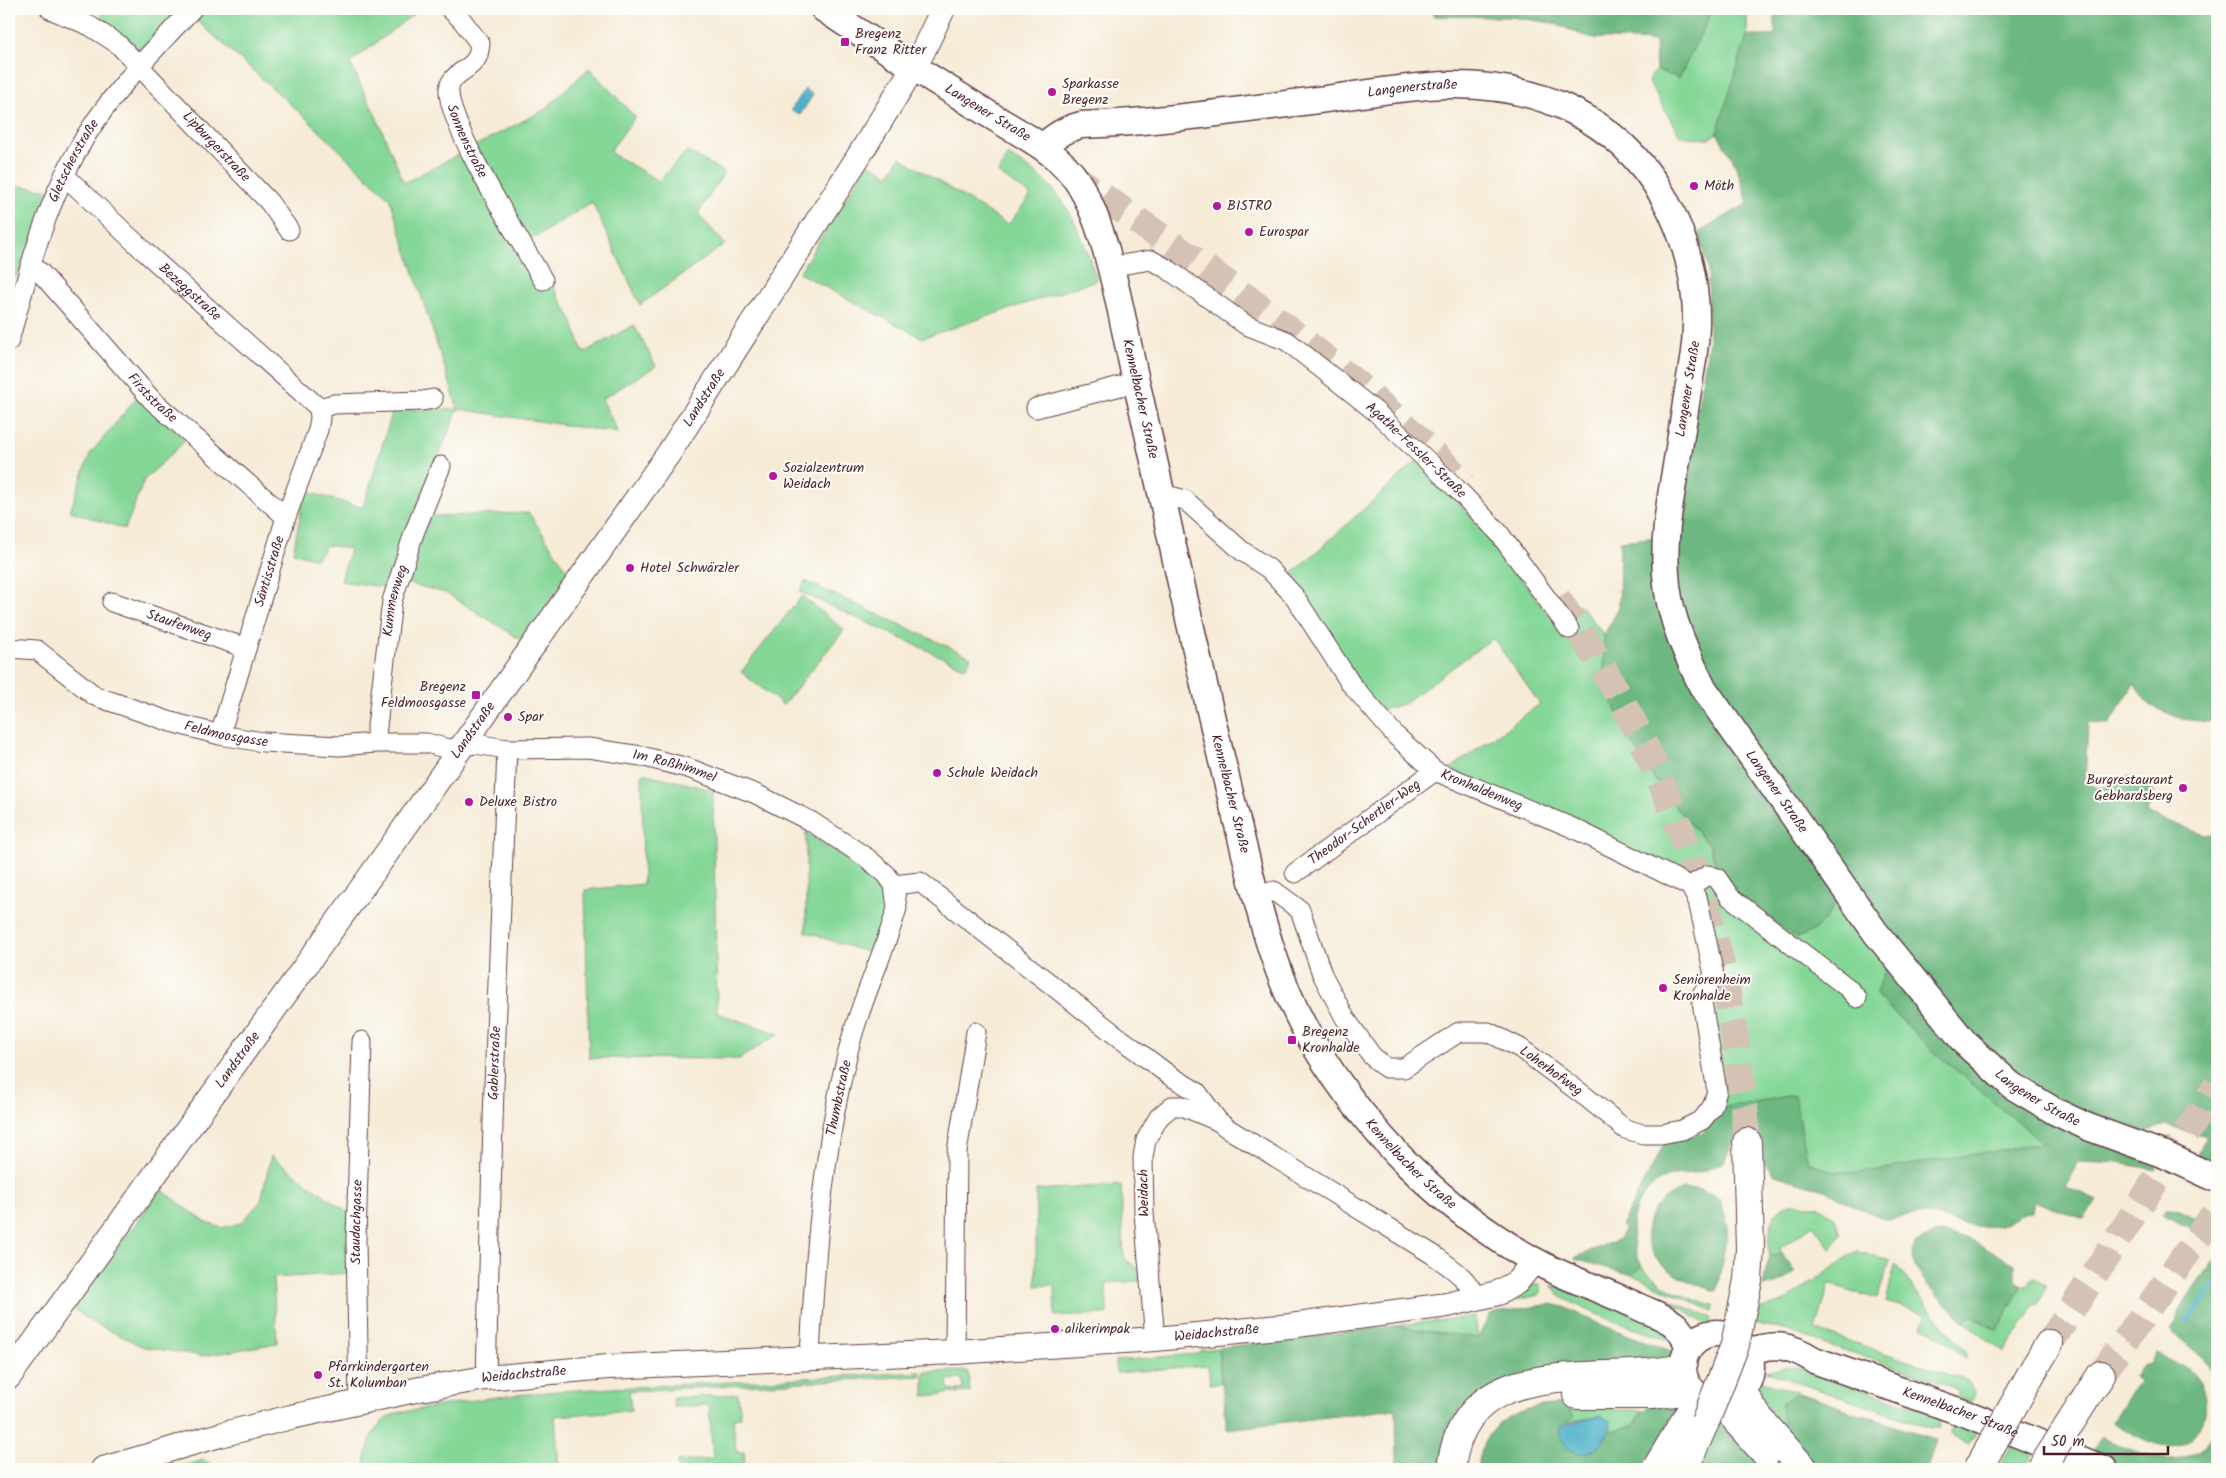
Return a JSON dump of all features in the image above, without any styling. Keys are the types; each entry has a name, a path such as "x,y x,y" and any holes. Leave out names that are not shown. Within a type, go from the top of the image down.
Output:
{"highway":[{"path":"1666,1467 1694,1387 1735,1345 1740,1279 1750,1248 1747,1142"},
{"path":"1978,1469 2049,1344"},
{"path":"1451,1469 1453,1453 1465,1424 1482,1404 1506,1389 1536,1380 1649,1374 1694,1387"},
{"path":"2041,1469 2100,1375"},
{"path":"1741,1378 1740,1424 1780,1469"},
{"path":"1741,1378 1758,1417 1804,1469"},
{"path":"1470,1469 1472,1454 1482,1432 1499,1414 1513,1406 1550,1396 1654,1395 1694,1387"}],"main road":[{"name":"Langener Straße","path":"824,9 912,67 1051,154"},
{"name":"Langenerstraße","path":"1051,154 1069,128 1168,120 1446,85 1511,89 1542,97 1583,116 1617,139 1653,179 1678,223"},
{"name":"Kennelbacher Straße","path":"1051,154 1076,181 1090,206 1109,267 1162,494 1216,741 1256,896 1280,973 1304,1028 1361,1114 1417,1175 1469,1218 1534,1261 1574,1281 1609,1293 1674,1325 1694,1387 1700,1398 1710,1401 1741,1378 1780,1358 1814,1360 1975,1417 2104,1469"},
{"name":"Langener Straße","path":"1678,223 1694,285 1696,342 1667,519 1665,559 1667,587 1674,617 1684,649 1702,686 1876,933 1965,1043 2011,1085 2056,1112 2088,1127 2165,1155 2217,1179"},
{"path":"1694,1387 1716,1333 1727,1334 1744,1345 1741,1378"}],"street":[{"name":"Lipburgerstraße","path":"50,9 90,26 118,44 138,68 269,202 289,230"},
{"name":"Gletscherstraße","path":"9,341 42,227 64,175 95,121 138,68 192,9"},
{"name":"Sonnenstraße","path":"450,9 480,44 476,59 453,79 449,87 449,102 463,138 542,280"},
{"name":"Landstraße","path":"9,1377 462,747 691,420 857,159 932,35 943,9"},
{"name":"Bezeggstraße","path":"64,175 144,252 319,408"},
{"name":"Agathe-Fessler-Straße","path":"1109,267 1151,260 1169,270 1246,325 1287,341 1375,411 1456,488 1499,533 1569,629"},
{"name":"Firststraße","path":"30,267 40,272 152,400 286,517"},
{"path":"1036,408 1136,382"},
{"path":"319,408 334,404 434,399"},
{"name":"Säntisstraße","path":"220,734 286,517 318,430 319,408"},
{"name":"Kummenweg","path":"374,743 392,600 414,533 441,466"},
{"name":"Kronhaldenweg","path":"1162,494 1185,500 1237,547 1269,569 1295,597 1333,659 1356,691 1396,736 1435,771 1573,828 1690,886"},
{"name":"Staufenweg","path":"112,602 246,648"},
{"name":"Feldmoosgasse","path":"9,648 37,650 95,696 171,722 220,734 263,742 340,746 374,743 427,743 448,749 462,747"},
{"name":"Im Roßhimmel","path":"462,747 475,744 507,749 588,748 640,756 688,768 756,794 812,822 867,858 886,874 894,886"},
{"name":"Gablerstraße","path":"486,1378 494,1078 507,749"},
{"name":"Theodor-Schertler-Weg","path":"1295,873 1435,771"},
{"path":"1690,886 1708,875 1716,878 1730,897 1848,988 1857,998"},
{"path":"894,886 920,882 1113,1033 1169,1075 1197,1092 1218,1121 1342,1201 1432,1254 1461,1275 1471,1286 1476,1299"},
{"name":"Thumbstraße","path":"810,1357 818,1223 830,1136 850,1043 898,908 894,886"},
{"name":"Loherhofweg","path":"1256,896 1274,890 1300,910 1322,974 1345,1018 1372,1056 1386,1068 1404,1068 1459,1032 1488,1032 1502,1037 1520,1048 1586,1097 1625,1130 1643,1134 1661,1134 1682,1130 1702,1120 1712,1107 1718,1091 1702,996 1714,975 1698,901 1690,886"},
{"path":"955,1352 957,1152 976,1032"},
{"name":"Staudachgasse","path":"359,1402 356,1240 362,1041"},
{"name":"Weidach","path":"1155,1338 1144,1213 1143,1157 1146,1140 1159,1117 1172,1106 1182,1106 1218,1121"},
{"name":"Weidachstraße","path":"103,1469 220,1435 359,1402 486,1378 564,1370 810,1357 955,1352 1155,1338 1290,1326 1476,1299 1510,1287 1534,1261"}],"green space":[{"path":"91,9 183,9 152,41 145,46 133,48 98,23 103,13"},
{"path":"184,9 420,9 350,63 376,116 404,183 544,110 589,68 635,117 609,152 659,181 687,151 724,172 698,214 725,244 640,305 592,202 528,242 572,320 583,353 634,325 656,366 602,399 618,433 458,409 390,199 308,120"},
{"path":"1433,9 1713,9 1679,78 1656,70 1655,41 1589,38 1554,23 1511,17 1433,16"},
{"path":"1713,9 1747,9 1747,36 1717,133 1708,139 1680,136 1648,81 1656,70 1679,78"},
{"path":"1775,9 2217,9 2217,710 2209,722 2182,719 2149,705 2134,684 2109,724 2088,722 2085,782 2099,789 2128,776 2153,791 2147,813 2204,835 2217,833 2217,1169 2196,1159 2206,1136 2166,1125 2147,1131 2157,1170 2119,1163 2079,1161 2065,1186 2097,1200 2084,1219 2034,1201 2032,1213 2021,1214 2001,1225 1982,1228 1926,1214 1886,1219 1854,1206 1828,1191 1775,1175 1760,1159 1737,1141 1731,1145 1724,1162 1699,1172 1671,1176 1657,1182 1647,1191 1639,1202 1632,1226 1636,1253 1642,1266 1633,1275 1575,1259 1619,1239 1625,1228 1621,1226 1664,1144 1703,1133 1719,1108 1794,1095 1808,1162 1834,1172 1859,1173 2043,1143 1933,1051 1876,994 1890,958 1843,892 1819,926 1813,931 1796,938 1740,895 1717,868 1710,846 1664,794 1626,733 1604,684 1604,635 1619,608 1620,541 1676,535 1709,341 1708,266 1698,233 1748,203 1736,165 1717,133 1747,36 1775,36"},
{"path":"1008,155 1044,180 1065,205 1084,242 1097,280 922,338 799,273 868,163 889,175 900,157 1008,225 1031,195 998,174"},
{"path":"9,185 52,190 17,277 9,277"},
{"path":"139,395 185,441 144,480 125,529 70,511 90,454"},
{"path":"458,409 413,517 529,513 569,573 523,641 446,593 391,579 390,588 341,581 350,549 327,545 316,559 293,552 305,491 363,508 393,410"},
{"path":"1417,461 1481,527 1554,621 1579,604 1604,635 1604,684 1626,733 1664,794 1710,847 1717,868 1843,891 1890,958 1876,995 1933,1051 2044,1143 1859,1173 1834,1172 1808,1162 1793,1095 1719,1108 1724,1083 1712,1001 1721,977 1694,873 1672,870 1450,769 1540,704 1493,638 1403,704 1379,711 1308,610 1291,575"},
{"path":"805,581 971,657 966,668 800,592"},
{"path":"802,596 844,630 783,705 741,672"},
{"path":"642,773 713,790 717,1013 779,1034 739,1059 589,1058 585,890 643,884"},
{"path":"806,832 872,876 880,885 884,895 884,913 869,953 806,932"},
{"path":"271,1156 351,1215 349,1273 273,1278 277,1343 204,1356 144,1347 88,1320 73,1308 161,1189 205,1222 222,1228 241,1223 261,1201"},
{"path":"1121,1185 1124,1258 1141,1271 1141,1281 1106,1283 1107,1314 1055,1316 1054,1285 1036,1286 1036,1190"},
{"path":"1682,1189 1698,1189 1720,1199 1728,1227 1717,1291 1688,1281 1668,1269 1653,1253 1648,1242 1648,1221 1653,1211 1670,1195"},
{"path":"1795,1203 1817,1206 1834,1216 1841,1234 1831,1249 1813,1225 1779,1249 1781,1253 1776,1255 1769,1254 1772,1222 1775,1215 1786,1205"},
{"path":"2167,1209 2180,1210 2215,1228 2217,1242 2192,1227 2181,1225 2163,1215"},
{"path":"1944,1233 1970,1240 2015,1264 2015,1281 2022,1285 1997,1330 1971,1316 1965,1322 1936,1294 1917,1269 1912,1256 1916,1242 1933,1234"},
{"path":"1856,1251 1890,1261 1877,1299 1829,1284 1816,1330 1962,1379 1969,1383 1974,1392 1971,1403 1959,1398 1957,1391 1949,1385 1784,1330 1754,1323 1757,1311 1787,1300"},
{"path":"1781,1253 1795,1272 1776,1284 1763,1287 1769,1254 1776,1255"},
{"path":"2217,1257 2217,1379 2203,1358 2170,1330 2177,1321 2177,1312"},
{"path":"1895,1264 1939,1321 1966,1350 1967,1357 1932,1331 1922,1327 1926,1314 1886,1302"},
{"path":"1642,1266 1649,1274 1675,1291 1695,1300 1714,1305 1713,1311 1633,1275"},
{"path":"1591,1273 1652,1293 1711,1318 1709,1327 1680,1307"},
{"path":"2033,1277 2046,1287 2039,1305 2035,1304 2004,1353 1965,1322 1971,1316 1997,1330 2022,1285 2027,1286"},
{"path":"1540,1284 1542,1288 1539,1295 1508,1302 1529,1286"},
{"path":"1551,1285 1649,1318 1679,1342 1650,1334 1589,1311 1571,1302 1558,1293"},
{"path":"1551,1304 1564,1307 1599,1324 1677,1353 1671,1358 1522,1375 1442,1469 1397,1469 1396,1409 1227,1429 1218,1348 1393,1326 1478,1338 1490,1314"},
{"path":"1475,1316 1478,1338 1393,1326"},
{"path":"1218,1348 1221,1383 1210,1384 1208,1365 1116,1373 1115,1361 1195,1354 1202,1350"},
{"path":"2156,1353 2182,1365 2191,1372 2202,1388 2205,1400 2202,1424 2195,1434 2186,1441 2175,1445 2161,1445 2148,1441 2112,1422 2139,1380 2134,1376 2141,1366 2149,1364"},
{"path":"1784,1367 1807,1369 1938,1415 1939,1428 1931,1428 1767,1372"},
{"path":"968,1371 970,1392 956,1393 956,1390 964,1389 962,1379 948,1380 949,1390 954,1390 954,1393 924,1396 924,1372"},
{"path":"921,1372 921,1376 629,1391 631,1410 555,1416 559,1469 365,1469 372,1435 382,1422 397,1413 488,1398 557,1391"},
{"path":"1760,1380 1811,1397 1795,1395 1785,1433 1759,1394"},
{"path":"738,1394 741,1417 733,1418 736,1452 744,1452 745,1469 677,1469 677,1462 713,1459 709,1405 674,1407 673,1398"},
{"path":"1795,1395 1811,1397 1936,1440 1927,1469 1817,1469 1790,1440 1783,1424 1782,1402"},
{"path":"1569,1403 1611,1406 1615,1410 1642,1410 1635,1425 1609,1432 1611,1428 1601,1416 1567,1422 1573,1417"},
{"path":"1569,1403 1573,1417 1561,1428 1561,1438 1597,1449 1609,1432 1635,1425 1643,1411 1652,1404 1680,1404 1656,1448 1640,1469 1478,1469 1481,1452 1487,1437 1496,1426 1522,1411 1553,1404"},
{"path":"1720,1419 1732,1427 1770,1469 1694,1469"},
{"path":"1957,1423 1979,1427 1969,1445 1950,1434 1951,1426"},
{"path":"2217,1430 2217,1469 2120,1469 2092,1453 2102,1436 2148,1456 2178,1459 2192,1454 2205,1445"},
{"path":"2014,1440 2037,1449 2025,1469 1998,1469"},
{"path":"204,1460 218,1469 174,1469"},
{"path":"1025,1464 1025,1469 960,1469"}],"water":[{"path":"805,89 813,95 800,115 791,110"},
{"path":"1601,1416 1610,1421 1611,1428 1595,1450 1582,1453 1569,1449 1561,1438 1561,1425"}],"waterway":[{"path":"2186,1323 2217,1284"}],"tunnel":[{"path":"1068,173 1224,281 1324,357 1419,440 1464,484"},
{"path":"1557,599 1598,661 1634,725 1665,790 1690,857 1711,926 1727,996 1739,1068 1747,1142"},
{"path":"2049,1344 2217,1086"},
{"path":"2101,1375 2217,1210"}],"place":[{"name":"Bregenz Franz Ritter","path":"845,42"},
{"name":"Sparkasse Bregenz","path":"1052,92"},
{"name":"Möth","path":"1694,186"},
{"name":"BISTRO","path":"1217,206"},
{"name":"Eurospar","path":"1249,232"},
{"name":"Sozialzentrum Weidach","path":"773,476"},
{"name":"Hotel Schwärzler","path":"630,568"},
{"name":"Bregenz Feldmoosgasse","path":"476,695"},
{"name":"Spar","path":"508,717"},
{"name":"Schule Weidach","path":"937,773"},
{"name":"Burgrestaurant Gebhardsberg","path":"2183,788"},
{"name":"Deluxe Bistro","path":"469,802"},
{"name":"Seniorenheim Kronhalde","path":"1663,988"},
{"name":"Bregenz Kronhalde","path":"1292,1040"},
{"name":"alikerimpak","path":"1055,1329"},
{"name":"Pfarrkindergarten St. Kolumban","path":"318,1375"}]}
